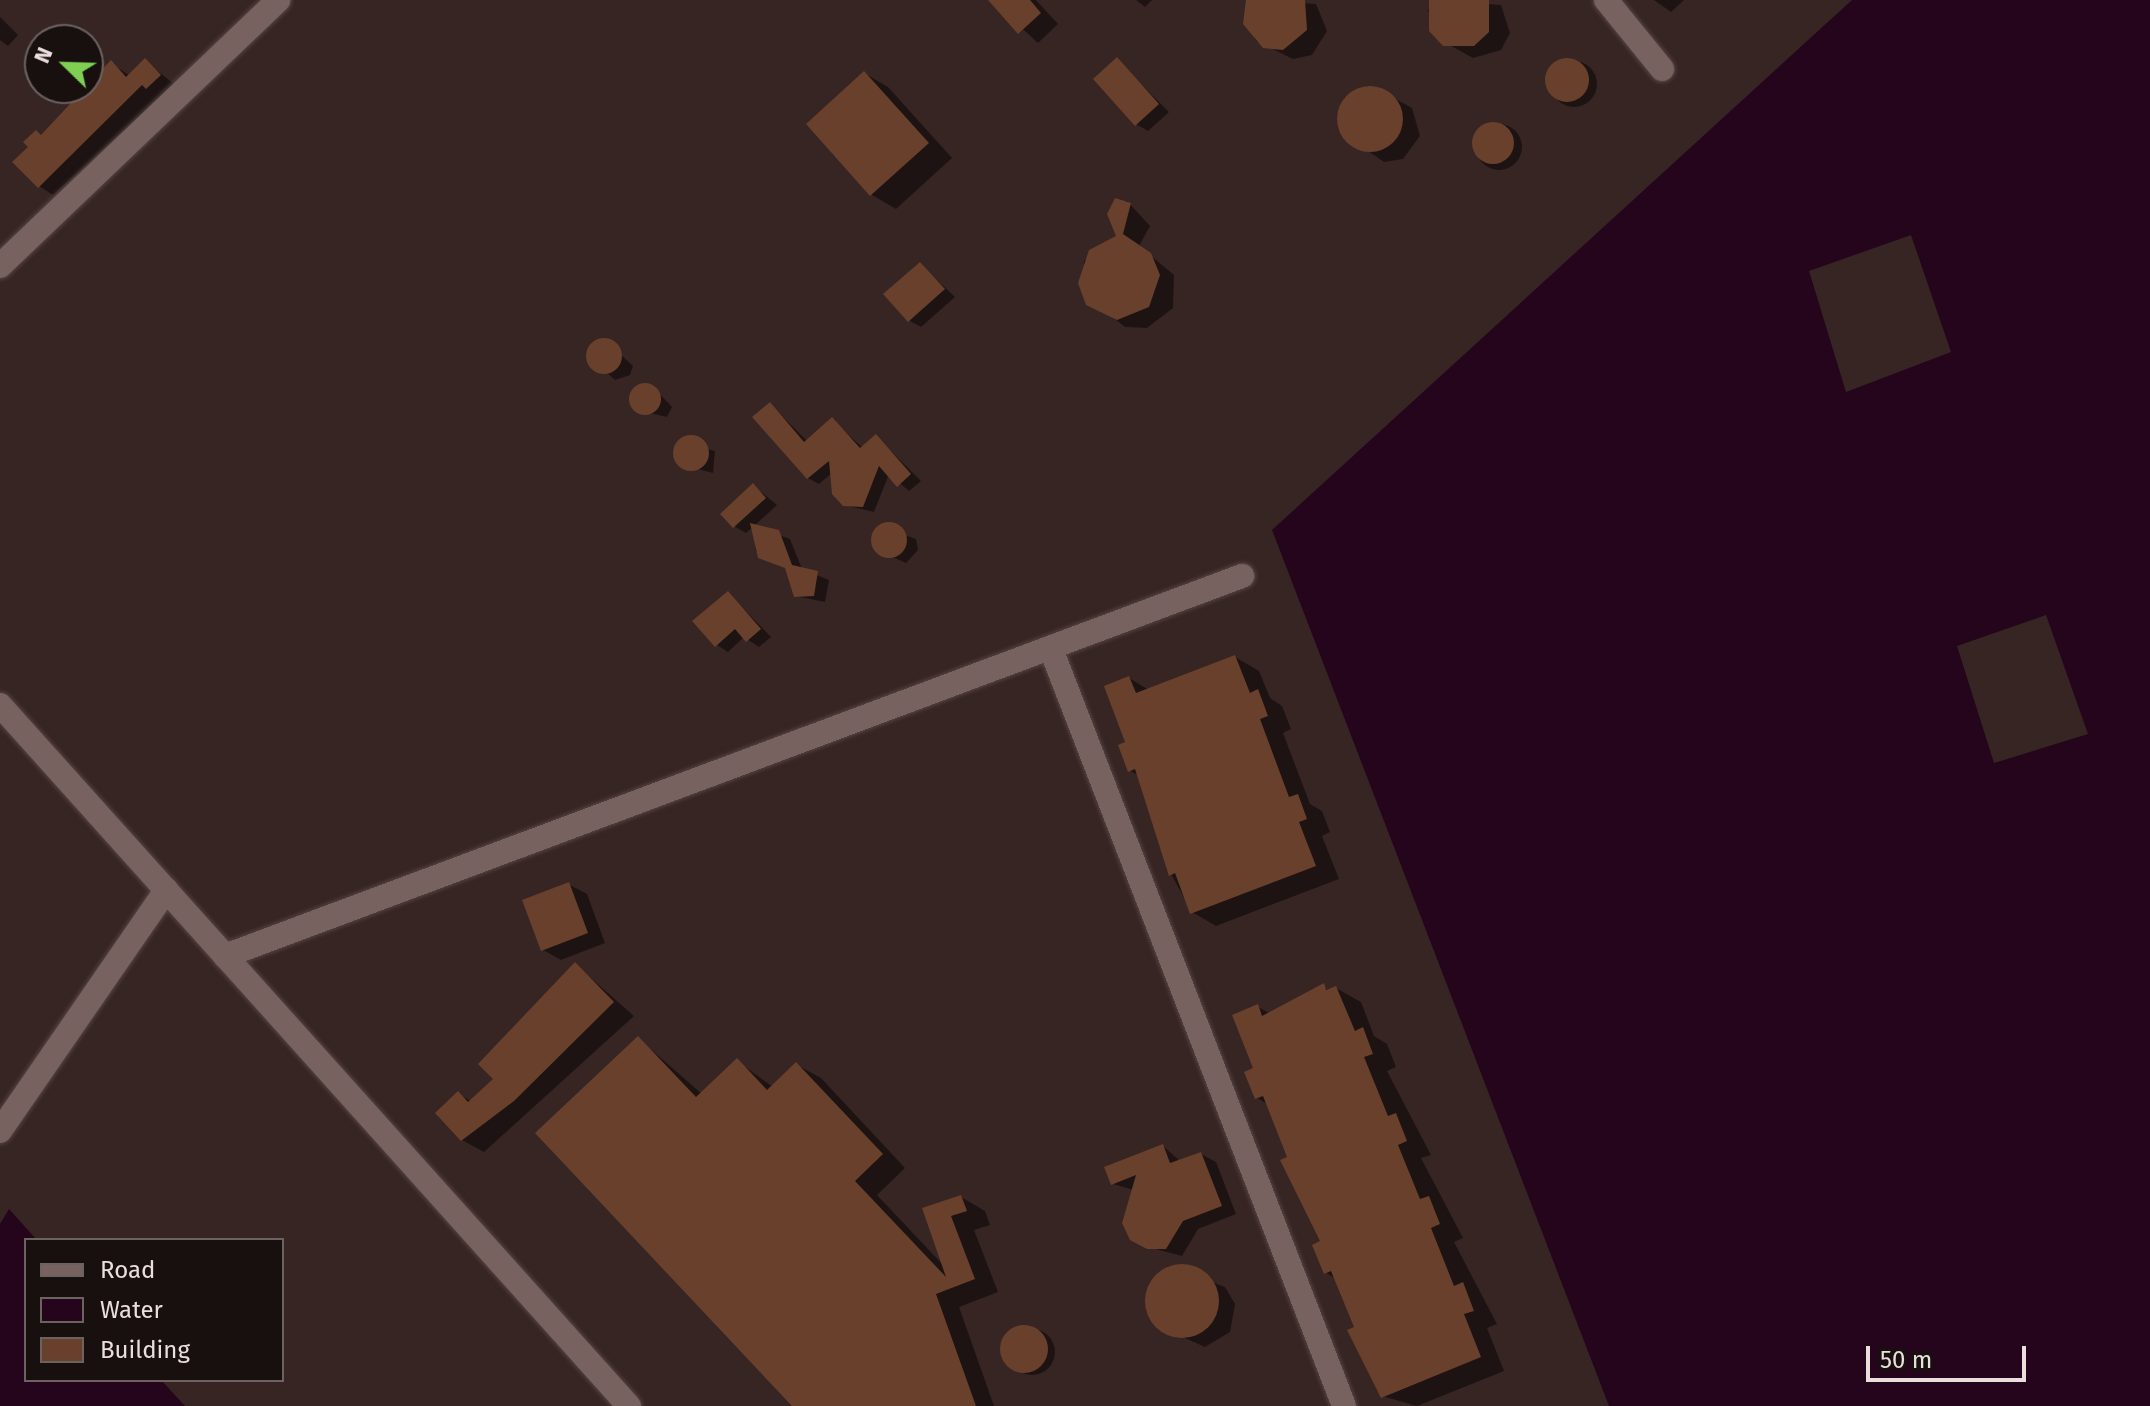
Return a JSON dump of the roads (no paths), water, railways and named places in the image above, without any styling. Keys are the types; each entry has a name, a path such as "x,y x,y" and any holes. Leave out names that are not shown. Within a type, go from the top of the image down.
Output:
{"street":[{"path":"0,266 278,0"},
{"path":"1606,0 1662,69"},
{"path":"225,956 1242,576"},
{"path":"1051,649 1344,1406"},
{"path":"0,705 629,1406"},
{"path":"0,1131 166,890"}],"water":[{"path":"1852,0 2150,0 2150,1406 1609,1406 1272,530","holes":["1911,235 1951,352 1846,392 1809,271","2046,615 2088,734 1994,763 1957,646"]},
{"path":"9,1209 35,1238 24,1238 24,1382 163,1382 185,1406 0,1406 0,1224"}]}
